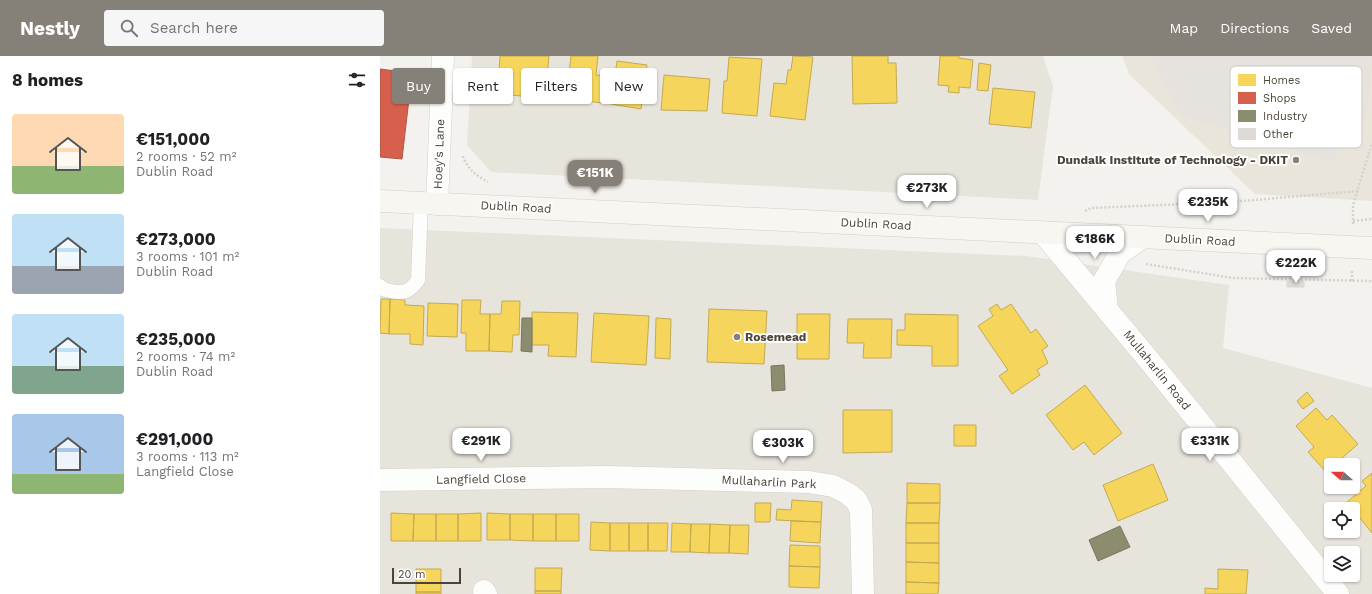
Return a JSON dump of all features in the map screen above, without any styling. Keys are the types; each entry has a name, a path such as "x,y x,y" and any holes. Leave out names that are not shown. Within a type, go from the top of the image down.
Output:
{"main road":[{"name":"Dublin Road","path":"380,202 429,203 1143,238 1362,247"}],"street":[{"name":"Hoey's Lane","path":"429,203 443,56"},
{"name":"Mullaharlin Road","path":"1043,233 1338,594"},
{"path":"1107,310 1104,281 1120,253 1143,238"},
{"name":"Langfield Close","path":"380,480 582,478"},
{"name":"Mullaharlin Park","path":"582,478 760,480 809,482 833,486 847,493 856,500 861,510 863,594"}],"lane":[{"path":"380,286 383,289 401,293 411,290 418,280 429,203"}],"path":[{"path":"1352,281 1362,247 1353,221 1353,206 1372,143"},
{"path":"462,152 465,164 478,176 493,183"},
{"path":"1081,213 1091,208 1231,202 1358,191"},
{"path":"1353,221 1372,220"},
{"path":"1143,264 1233,278 1372,281"}],"shaded area":[{"path":"472,56 1043,56 1053,86 1038,200 491,172 467,145 469,104 513,104 513,68 471,68"},
{"path":"1122,56 1372,56 1372,201 1255,194 1129,74"},
{"path":"1151,56 1372,56 1369,101 1362,124 1362,66 1230,66 1230,130 1181,115"},
{"path":"1286,148 1343,148 1330,162"},
{"path":"380,228 1026,256 1229,285 1223,348 1372,388 1372,594 380,594"}],"building: Homes":[{"path":"500,56 549,56 548,68 521,68 521,96 513,95 513,68 499,68"},
{"path":"571,56 598,56 596,75 600,75 600,103 592,102 592,68 570,68"},
{"path":"793,56 813,57 805,120 770,116 774,83 786,84 788,70 791,70"},
{"path":"852,56 888,56 888,63 896,63 897,103 853,104"},
{"path":"940,56 959,56 959,58 973,60 970,88 959,87 959,93 948,92 949,86 938,85"},
{"path":"729,57 762,59 757,116 722,113 724,81 727,81"},
{"path":"617,61 647,65 647,68 616,68"},
{"path":"979,63 991,65 988,91 977,90"},
{"path":"664,75 710,79 707,111 661,110"},
{"path":"993,88 1035,92 1031,128 989,124"},
{"path":"611,104 642,104 641,109"},
{"path":"381,299 390,299 389,334 380,333"},
{"path":"390,299 405,300 405,305 424,306 423,345 410,344 410,334 389,334"},
{"path":"462,300 481,300 480,314 490,314 489,351 466,351 466,333 461,333"},
{"path":"502,301 520,301 519,335 513,335 512,352 489,351 490,314 501,314"},
{"path":"428,303 458,304 457,337 427,336"},
{"path":"997,304 1001,310 1011,304 1031,333 1036,329 1048,346 1042,350 1048,363 1037,370 1040,375 1012,394 999,376 1008,370 978,326 993,316 989,309"},
{"name":"Rosemead","path":"709,309 767,311 764,364 707,362"},
{"path":"532,312 578,313 576,357 548,356 549,345 532,345"},
{"path":"594,313 649,316 646,365 591,362"},
{"path":"797,314 830,314 829,359 797,359"},
{"path":"905,314 958,315 958,366 932,366 932,346 897,345 897,330 905,330"},
{"path":"656,318 671,319 670,359 655,358"},
{"path":"848,319 892,319 891,358 863,358 864,343 847,343"},
{"path":"1085,385 1122,433 1094,455 1084,442 1073,450 1046,415"},
{"path":"1307,392 1314,401 1303,409 1297,401"},
{"path":"1316,408 1327,420 1332,415 1358,444 1342,458 1324,458 1324,470 1308,452 1314,447 1296,426"},
{"path":"843,410 892,410 892,452 843,453"},
{"path":"954,425 976,425 976,446 954,446"},
{"path":"1153,464 1168,500 1118,521 1103,485"},
{"path":"1372,473 1372,533 1360,518 1360,502 1347,502 1356,494 1360,494 1360,491 1366,486 1362,481"},
{"path":"907,483 940,484 940,503 907,503"},
{"path":"792,500 822,502 821,522 776,520 777,509 791,510"},
{"path":"755,503 771,503 770,522 755,522"},
{"path":"907,503 940,503 939,523 906,523"},
{"path":"391,513 414,514 413,541 391,541"},
{"path":"481,513 481,541 458,541 458,514"},
{"path":"487,513 510,514 510,540 487,540"},
{"path":"414,514 436,514 436,541 413,541"},
{"path":"436,514 458,514 458,541 436,541"},
{"path":"510,514 533,514 533,541 510,540"},
{"path":"533,514 556,514 556,541 533,541"},
{"path":"556,514 579,514 579,541 556,541"},
{"path":"791,521 821,522 820,543 790,541"},
{"path":"591,522 610,523 610,551 590,550"},
{"path":"610,523 629,523 629,551 610,551"},
{"path":"629,523 648,523 648,551 629,551"},
{"path":"648,523 668,523 667,551 648,551"},
{"path":"672,523 691,524 690,552 671,552"},
{"path":"906,523 939,523 939,543 906,543"},
{"path":"691,524 710,524 709,553 690,552"},
{"path":"710,524 730,525 729,553 709,553"},
{"path":"730,525 749,525 748,554 729,553"},
{"path":"906,543 939,543 939,563 906,562"},
{"path":"790,545 820,546 820,567 789,566"},
{"path":"906,562 939,563 939,583 906,582"},
{"path":"789,566 820,567 819,588 789,587"},
{"path":"535,568 562,568 561,591 535,591"},
{"path":"416,569 441,569 441,592 416,592"},
{"path":"1218,569 1248,570 1246,594 1205,594 1205,588 1218,589"},
{"path":"906,582 939,583 938,594 906,594"},
{"path":"535,591 561,591 561,594 535,594"},
{"path":"416,592 441,592 441,594 416,594"}],"building: Shops":[{"path":"380,69 392,70 392,104 408,104 402,159 380,157"}],"building: Industry":[{"path":"522,318 532,318 532,352 521,351"},
{"path":"784,365 785,390 772,391 771,366"},
{"path":"1120,526 1130,547 1098,561 1089,540"}],"building: Other":[{"path":"1287,281 1304,281 1304,287 1287,287"}],"place":[{"name":"Dundalk Institute of Technology - DKIT","path":"1296,160"},
{"name":"Rosemead","path":"737,337"}]}
